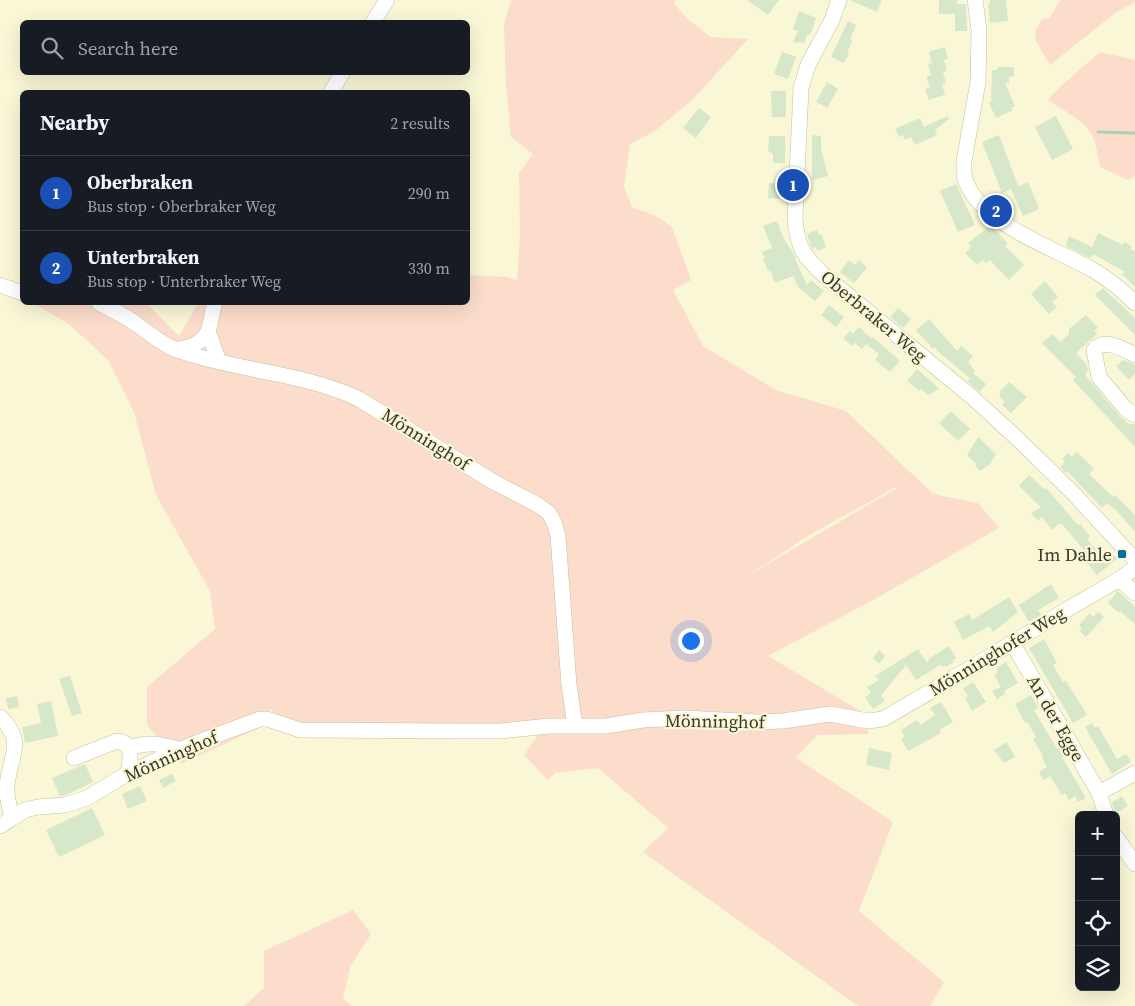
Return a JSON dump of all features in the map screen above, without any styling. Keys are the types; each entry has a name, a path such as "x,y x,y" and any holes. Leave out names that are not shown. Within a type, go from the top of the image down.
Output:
{"street":[{"path":"374,20 387,0"},
{"name":"Oberbraker Weg","path":"839,0 832,20 808,65 801,88 795,218 796,237 800,246 814,266 826,277 972,397 1020,441 1075,495 1135,560"},
{"path":"975,0 978,30 978,82 964,162 964,174 970,191 978,202 1017,231 1093,270 1119,287 1135,303"},
{"path":"332,90 341,75"},
{"path":"0,285 20,292"},
{"name":"Mönninghof","path":"104,305 128,318 156,338 176,349 219,362 336,388 359,398 549,513 558,536 569,685 575,726"},
{"path":"176,349 196,345 208,331 214,305"},
{"path":"208,331 219,362"},
{"path":"1135,355 1103,343 1094,350 1099,377 1125,408 1135,414"},
{"name":"Mönninghofer Weg","path":"855,718 868,721 883,719 1014,644 1070,608 1120,580 1135,568"},
{"path":"1120,580 1135,593"},
{"name":"An der Egge","path":"1014,644 1099,793 1105,811"},
{"name":"Mönninghof","path":"6,822 25,810 38,807 65,806 87,798 128,774 182,750 247,723 267,719 300,730 501,731 549,726 606,726 643,720 686,718 758,722 783,721 830,714 855,718"},
{"name":"Mönninghof","path":"0,717 9,726 15,742 7,789 6,822"},
{"path":"74,758 117,741 126,744 129,748 128,774"},
{"path":"129,748 142,744 159,743 182,750"},
{"path":"1099,793 1135,772"},
{"path":"1120,843 1135,864"}],"shaded area":[{"path":"511,0 676,0 674,4 690,21 711,37 748,39 694,98 655,131 630,144 624,187 632,207 656,216 672,227 691,280 673,290 703,346 776,390 846,411 933,494 978,503 999,528 875,599 768,656 862,712 869,734 817,735 796,758 893,822 859,911 944,982 930,1006 858,1006 643,852 668,828 598,768 555,773 548,780 524,755 538,735 552,732 512,725 290,725 270,709 257,729 181,764 147,725 147,687 215,629 210,591 156,495 134,412 108,360 70,325 36,305 148,305 179,336 197,305 470,305 470,275 506,277 517,280 520,235 519,173 533,154 511,137 506,86 504,25","holes":["897,488 749,575 811,534"]},
{"path":"1060,0 1135,0 1135,2 1115,13 1050,65 1036,41 1035,31 1042,19 1050,18"},
{"path":"1100,52 1135,60 1135,176 1128,180 1100,167 1098,153 1089,130 1048,100"},
{"path":"353,910 371,934 350,967 343,999 352,1006 244,1006 264,988 264,951"}],"building":[{"path":"747,0 779,0 768,15"},
{"path":"850,0 882,0 877,12"},
{"path":"939,0 957,0 957,4 966,4 967,31 955,31 955,14 939,14"},
{"path":"990,0 1006,0 1008,21 990,23 988,3 990,3"},
{"path":"799,11 816,18 812,31 809,35 807,34 804,43 793,42 798,31 793,29"},
{"path":"848,21 856,25 850,39 852,41 847,53 849,54 844,63 831,57"},
{"path":"945,47 948,59 944,60 947,71 943,72 946,83 942,85 945,95 929,100 925,89 930,88 926,77 931,75 928,64 932,63 929,52"},
{"path":"782,52 796,57 788,79 774,74"},
{"path":"997,67 1014,67 1014,76 1009,77 1009,83 1005,83 1015,106 1012,108 1013,110 996,118 989,103 991,102 992,70 997,70"},
{"path":"827,82 838,89 827,108 816,102"},
{"path":"771,91 786,91 786,117 772,117"},
{"path":"699,108 711,117 696,138 683,128"},
{"path":"947,116 949,119 935,130 937,135 915,145 911,137 905,140 903,135 899,137 895,129 920,118 924,127"},
{"path":"1056,116 1073,149 1052,160 1035,127"},
{"path":"812,135 821,136 821,149 828,176 812,180"},
{"path":"999,135 1018,186 1016,187 1028,182 1039,209 1023,216 1011,189 1002,193 982,142"},
{"path":"769,136 785,136 785,163 773,163 773,154 768,151"},
{"path":"769,183 779,183 779,199 768,198"},
{"path":"956,184 975,225 958,232 940,191"},
{"path":"777,221 807,285 811,280 824,291 816,302 798,287 793,276 775,283 770,270 768,271 762,252 772,248 763,226"},
{"path":"991,225 1008,244 1005,246 1024,265 1009,280 990,260 986,263 983,260 977,265 965,253 971,247 968,243"},
{"path":"817,230 819,235 821,234 826,247 817,251 816,247 812,249 807,234"},
{"path":"1098,233 1123,245 1124,242 1132,246 1130,249 1135,251 1135,287 1122,274 1125,272 1093,254 1090,258 1066,246 1069,236 1092,247"},
{"path":"849,260 855,265 859,260 867,268 854,283 840,272"},
{"path":"1045,281 1058,297 1052,302 1057,307 1049,314 1031,294"},
{"path":"1103,288 1135,318 1135,335 1095,295"},
{"path":"829,305 844,317 836,327 821,315"},
{"path":"898,308 911,319 903,328 890,317"},
{"path":"1086,315 1098,328 1094,331 1097,334 1076,353 1087,365 1088,371 1085,375 1118,414 1129,424 1135,424 1135,447 1073,380 1076,377 1042,343 1053,334 1060,342 1069,334 1069,329"},
{"path":"929,319 957,351 961,346 973,356 968,362 975,371 973,373 986,384 980,392 967,381 970,378 937,351 935,347 933,349 916,330"},
{"path":"859,327 900,361 890,372 875,360 879,354 866,344 862,349 855,343 852,346 843,338 850,331 853,334"},
{"path":"1123,360 1135,365 1135,374 1129,380 1116,366"},
{"path":"917,369 939,389 928,395 921,389 919,391 907,381"},
{"path":"1009,382 1027,397 1011,413 1002,405 1005,402 999,396 1001,394 999,392"},
{"path":"951,411 970,429 958,441 939,423"},
{"path":"978,437 996,454 990,464 980,471 967,455"},
{"path":"1077,452 1094,469 1089,474 1113,497 1115,495 1135,515 1135,532 1115,509 1107,503 1102,508 1068,472 1066,473 1060,467 1065,462 1062,459 1068,453 1072,457"},
{"path":"1029,475 1044,489 1046,488 1078,525 1080,524 1090,536 1087,539 1103,558 1110,551 1117,559 1097,575 1084,559 1088,555 1062,524 1058,524 1052,530 1042,517 1038,521 1031,513 1041,507 1019,486"},
{"path":"1051,584 1059,598 1038,610 1041,615 1029,622 1019,605"},
{"path":"1118,591 1135,607 1135,624 1108,603"},
{"path":"1009,597 1018,612 993,632 989,626 963,640 954,622 969,614 972,620"},
{"path":"1098,612 1104,617 1086,637 1080,631 1082,629 1079,625 1090,613 1093,617"},
{"path":"1044,639 1057,663 1053,665 1063,682 1066,681 1087,715 1073,723 1029,648"},
{"path":"949,646 956,658 953,660 954,662 946,667 945,665 942,667 940,665 916,680 906,665 881,695 885,701 873,709 865,697 871,693 867,687 879,680 875,676 918,649 927,663 930,658"},
{"path":"879,650 885,656 879,664 873,658"},
{"path":"1006,662 1018,683 1004,691 1005,694 997,699 992,691 1001,687 994,675 998,673 996,668"},
{"path":"70,676 82,713 72,716 59,679"},
{"path":"973,682 986,702 972,711 965,698 968,696 963,688"},
{"path":"1031,695 1038,708 1034,710 1057,749 1059,748 1064,756 1062,757 1086,798 1078,802 1075,796 1069,800 1065,793 1062,795 1050,776 1043,780 1039,772 1047,767 1033,739 1036,737 1027,722 1025,723 1015,704"},
{"path":"17,696 19,707 8,709 6,698"},
{"path":"51,701 58,736 25,743 22,727 41,723 37,704"},
{"path":"941,702 953,722 939,730 941,733 908,751 901,739 905,737 901,730 917,720 921,725 935,715 930,708"},
{"path":"1092,723 1095,728 1098,726 1117,759 1126,754 1131,762 1112,774 1085,727"},
{"path":"1007,742 1015,757 1004,763 994,750"},
{"path":"869,748 892,753 889,770 866,765"},
{"path":"85,764 93,782 60,796 52,778"},
{"path":"172,774 176,781 163,788 159,780"},
{"path":"140,786 147,801 128,809 122,794"},
{"path":"1122,796 1128,806 1120,811 1114,811 1112,802"},
{"path":"92,808 105,835 59,857 46,830"}],"waterway":[{"path":"1098,132 1135,133"}],"place":[{"name":"Oberbraken","path":"793,185"},
{"name":"Unterbraken","path":"996,211"},
{"name":"Im Dahle","path":"1122,554"}]}
